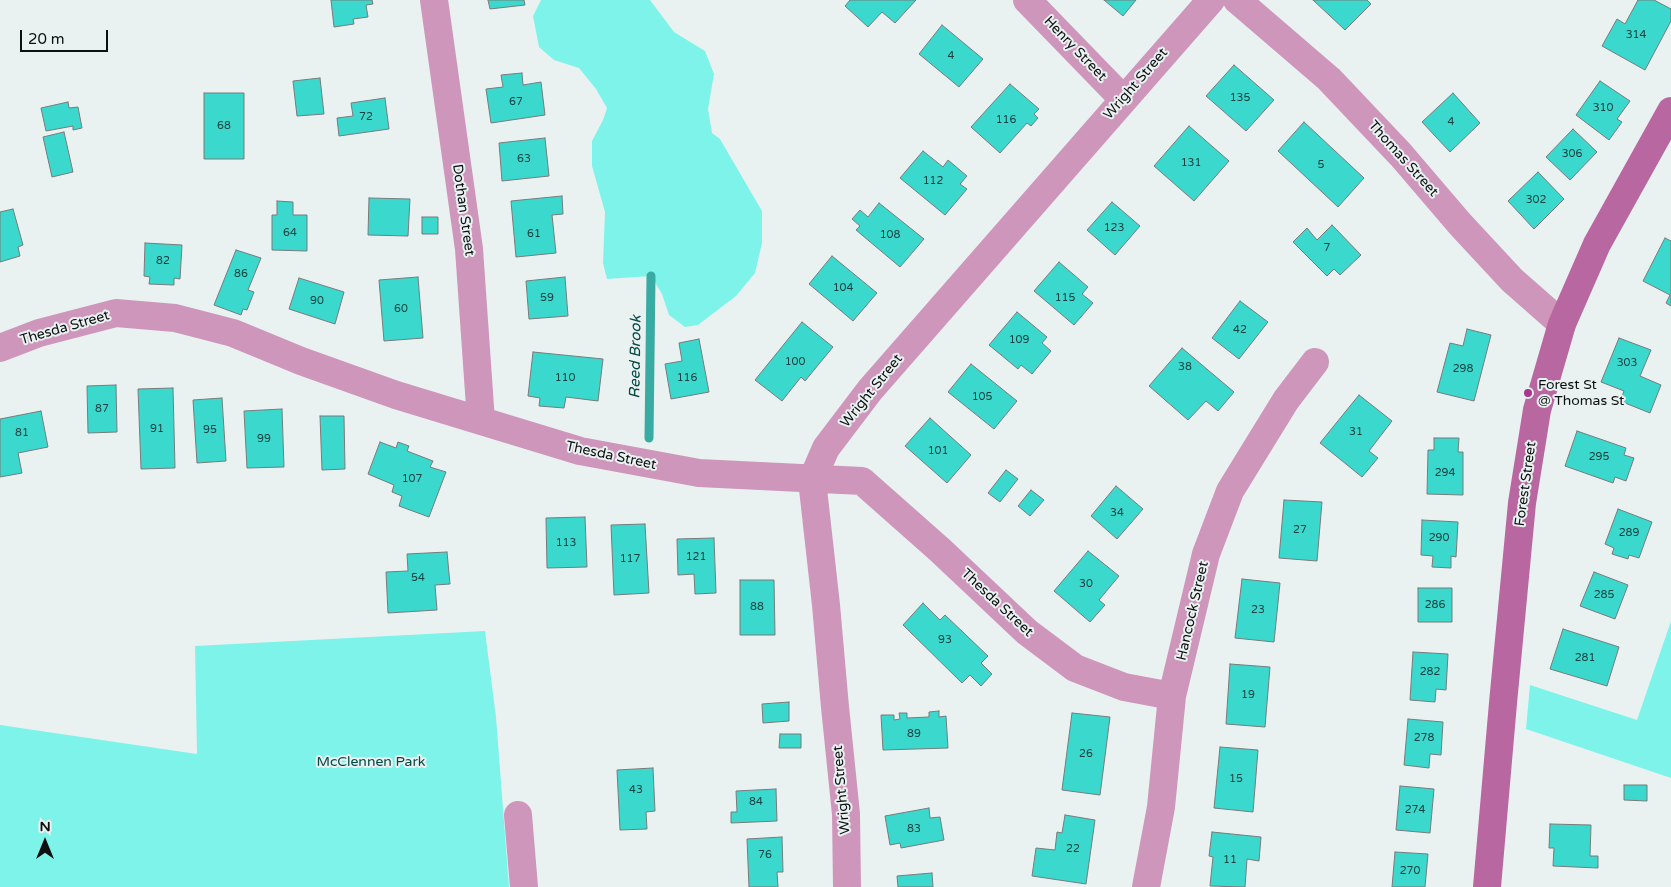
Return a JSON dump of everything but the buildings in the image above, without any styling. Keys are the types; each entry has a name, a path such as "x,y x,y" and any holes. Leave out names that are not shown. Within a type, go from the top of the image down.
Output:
{"main road":[{"name":"Forest Street","path":"1487,887 1522,503 1537,410 1562,324 1597,244 1671,111"}],"street":[{"name":"Dothan Street","path":"434,0 469,249 481,421"},
{"name":"Henry Street","path":"1027,0 1123,99"},
{"name":"Wright Street","path":"847,887 846,814 812,480 826,448 870,390 1211,0"},
{"name":"Thomas Street","path":"1237,0 1329,79 1401,155 1460,224 1512,280 1562,324"},
{"name":"Thesda Street","path":"0,348 39,333 116,313 175,318 233,333 301,361 396,395 580,451 699,474 862,481 940,550 1027,632 1075,668 1124,688 1172,696"},
{"name":"Hancock Street","path":"1146,887 1161,807 1172,696 1206,554 1230,491 1286,400 1315,362"},
{"path":"518,815 524,887"}],"green space":[{"path":"541,0 650,0 674,32 705,51 714,74 708,109 712,133 720,139 762,211 762,243 755,273 736,296 698,325 685,327 669,315 662,294 651,276 607,279 603,263 605,212 592,166 592,141 607,108 596,89 579,68 554,60 539,47 533,16"},
{"path":"1671,621 1671,778 1526,729 1530,685 1637,720"},
{"name":"McClennen Park","path":"485,631 496,717 509,887 0,887 0,725 197,754 195,646"}],"waterway":[{"name":"Reed Brook","path":"649,438 651,276"}],"place":[{"name":"Forest St @ Thomas St","path":"1528,393"}]}
